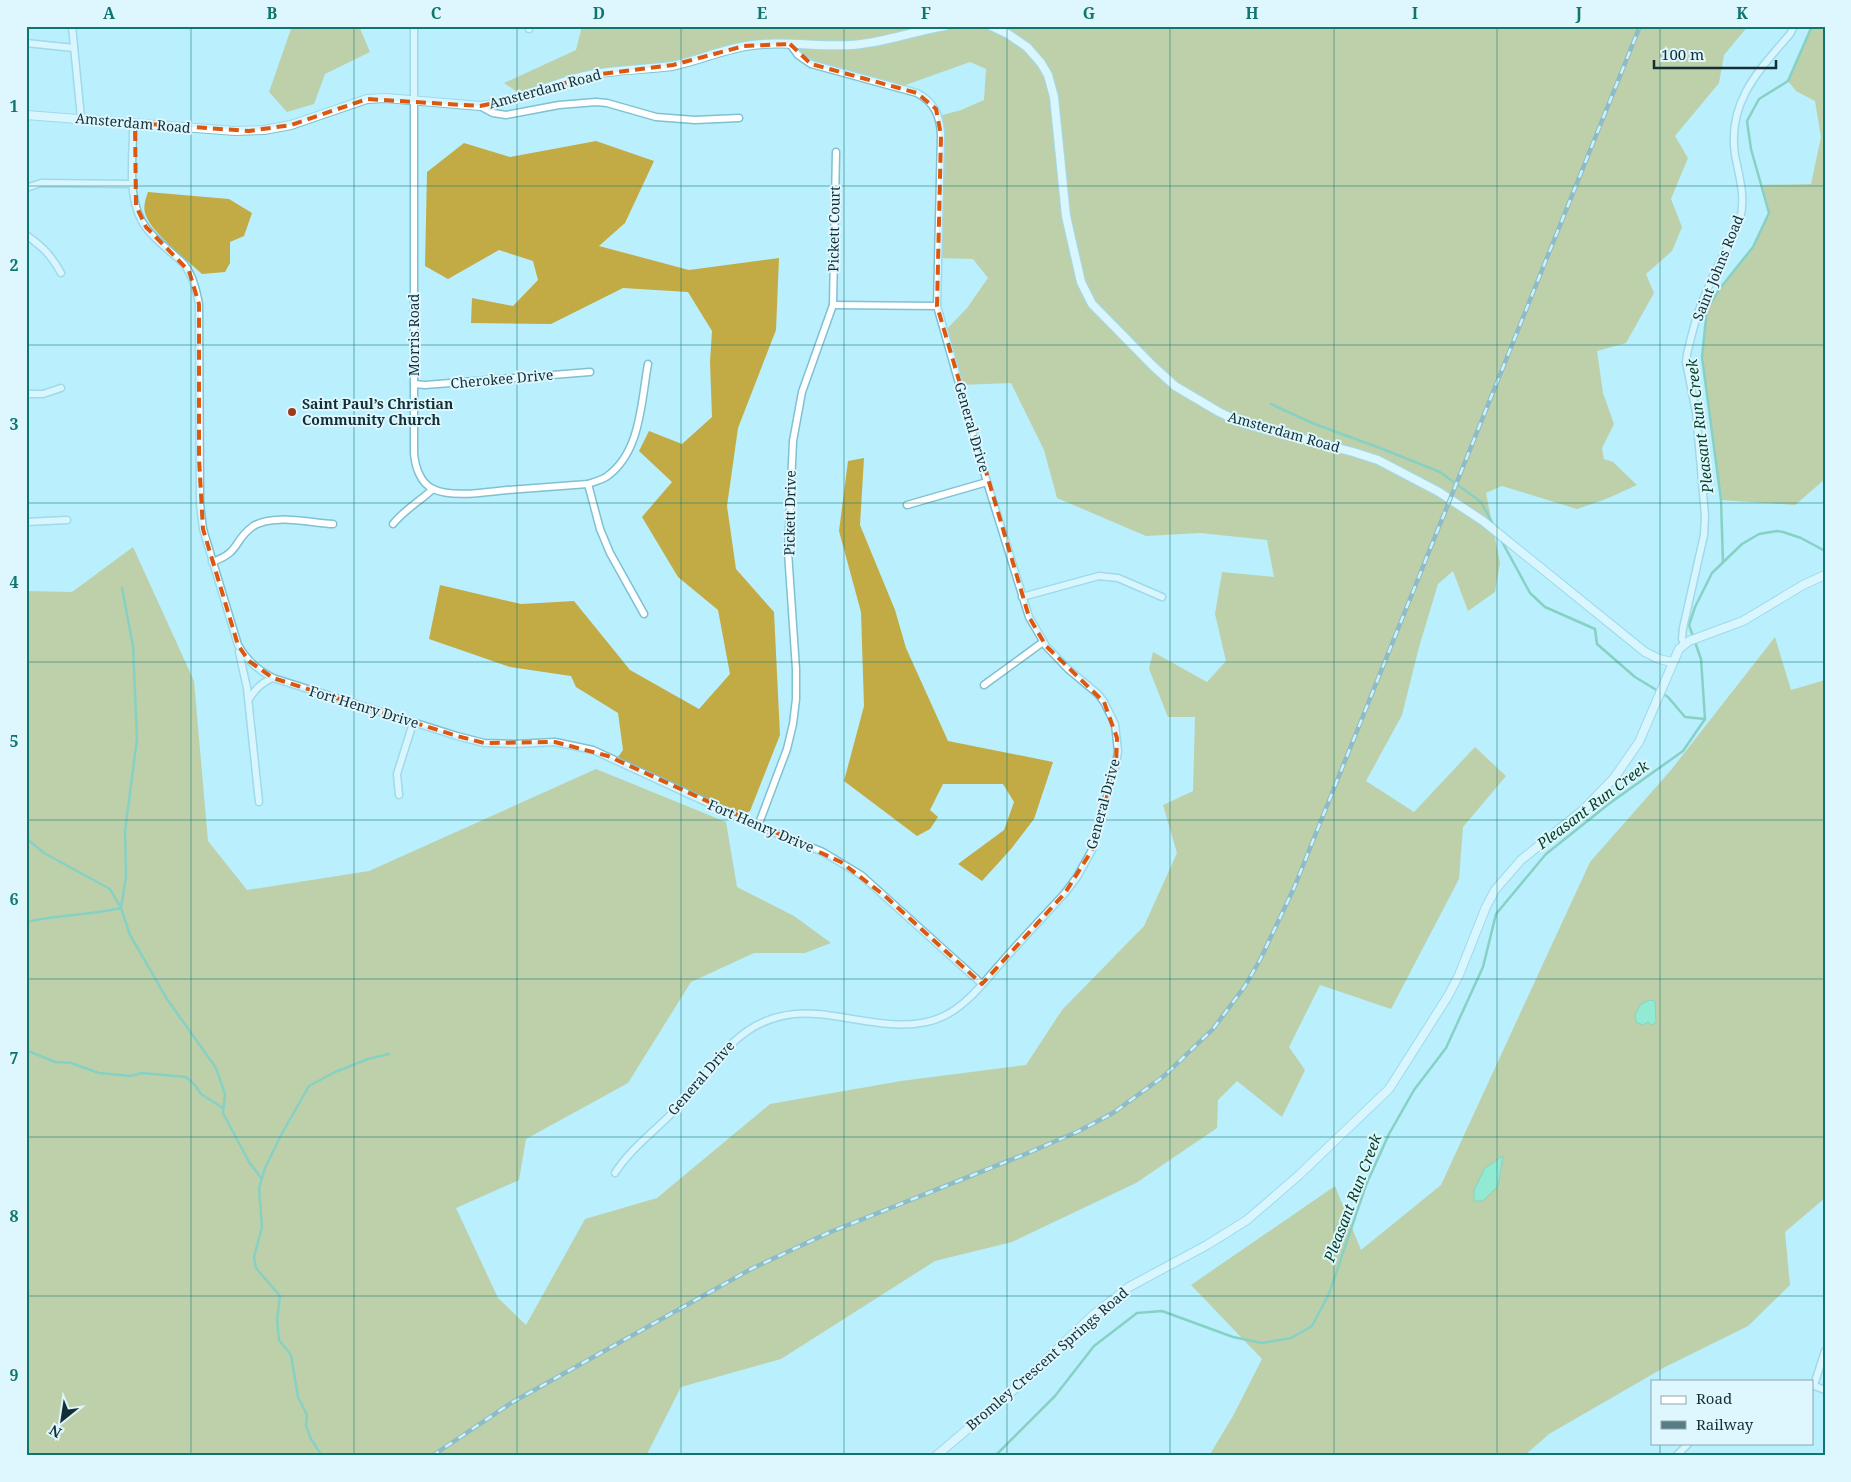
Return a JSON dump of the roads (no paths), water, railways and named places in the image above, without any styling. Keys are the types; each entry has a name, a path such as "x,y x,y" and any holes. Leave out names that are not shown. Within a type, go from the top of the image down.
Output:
{"street":[{"path":"72,26 82,118"},
{"name":"Morris Road","path":"414,26 414,384 416,467 432,489"},
{"name":"Amsterdam Road","path":"26,114 235,131 264,130 291,125 367,99 386,98 480,106 525,97 584,76 673,65 744,46 790,44 853,45 900,37 945,26"},
{"name":"Amsterdam Road","path":"991,26 1008,34 1027,47 1041,63 1048,75 1054,97 1066,216 1081,282 1092,304 1153,366 1175,386 1218,412 1242,423 1378,460 1439,492 1483,521 1645,652 1659,659 1672,662"},
{"name":"Saint Johns Road","path":"1686,642 1682,639 1683,628 1704,535 1705,516 1696,412 1686,362 1687,354 1704,297 1736,230 1742,208 1743,195 1734,142 1738,109 1753,78 1790,34 1794,26"},
{"path":"26,43 74,48"},
{"name":"General Drive","path":"615,1173 625,1158 675,1110 732,1042 748,1029 767,1020 789,1014 816,1014 900,1025 924,1023 943,1017 955,1010 982,984 1077,877 1092,850 1116,764 1118,751 1115,724 1104,702 1098,694 1068,669 1043,642 1029,618 987,482 937,306 941,123 936,109 917,93 811,64 798,55 790,44"},
{"path":"480,106 506,115 559,105 596,102 607,103 656,117 695,120 739,118"},
{"name":"Fort Henry Drive","path":"135,123 133,130 136,206 146,227 189,270 199,304 198,447 203,529 238,646 255,667 273,678 413,723 484,743 555,742 593,750 758,826 822,852 860,875 982,984"},
{"name":"Pickett Court","path":"833,305 836,152"},
{"path":"26,188 41,183 134,184"},
{"path":"26,235 45,249 54,259 61,273"},
{"path":"833,305 937,306"},
{"name":"Pickett Drive","path":"758,826 787,749 796,699 796,668 788,552 792,440 802,392 833,305"},
{"path":"393,524 400,514 422,499 432,489 446,493 477,492 588,484 604,478 615,470 630,447 635,434 648,364"},
{"name":"Cherokee Drive","path":"414,384 425,385 590,372"},
{"path":"26,394 43,394 61,388"},
{"path":"907,505 987,482"},
{"path":"588,484 600,529 610,553 644,614"},
{"path":"26,522 67,520"},
{"path":"212,562 230,554 247,532 261,522 275,520 333,524"},
{"path":"1686,642 1744,621 1803,585 1825,575"},
{"path":"1022,597 1099,576 1118,578 1162,597"},
{"path":"984,685 1043,642"},
{"name":"Bromley Crescent Springs Road","path":"936,1456 1024,1381 1093,1315 1129,1287 1207,1245 1247,1220 1298,1176 1384,1094 1398,1078 1448,996 1486,907 1496,890 1521,860 1583,810 1614,778 1639,742 1672,662 1686,642"},
{"path":"238,646 249,700 259,802"},
{"path":"249,700 259,686 273,678"},
{"path":"399,795 397,774 413,723"},
{"path":"1814,1382 1825,1351"},
{"path":"1676,1456 1688,1444"}],"waterway":[{"name":"Pleasant Run Creek","path":"1723,562 1721,500 1702,357 1707,309 1721,287 1753,247 1769,213 1751,149 1747,121 1759,99 1788,81 1812,26"},
{"path":"1271,404 1312,423 1440,472 1481,502 1494,526"},
{"name":"Pleasant Run Creek","path":"995,1456 1055,1396 1094,1346 1137,1313 1162,1311 1233,1337 1262,1343 1291,1338 1312,1326 1329,1294 1366,1185 1389,1134 1414,1090 1446,1048 1483,967 1496,914 1546,854 1610,803 1683,751 1705,719 1701,659 1689,625 1695,607 1712,573 1742,544 1759,534 1783,532 1801,538 1825,551"},
{"path":"1500,538 1530,593 1545,607 1595,629 1597,644 1635,677 1668,697 1685,717 1705,719"},
{"path":"26,922 121,908 126,877 125,831 137,739 133,646 122,588"},
{"path":"26,838 44,853 110,889 121,908 130,935 167,999 216,1068 225,1094 223,1113 249,1162 262,1179"},
{"path":"26,1050 55,1062 71,1063 99,1073 130,1076 142,1073 186,1077 201,1094 223,1108"},
{"path":"322,1456 311,1439 306,1426 307,1415 298,1397 291,1355 279,1340 277,1320 280,1296 256,1268 254,1257 262,1227 259,1188 265,1168 281,1135 309,1086 335,1072 368,1059 389,1054"}],"railway":[{"path":"432,1456 511,1403 753,1268 828,1233 1028,1153 1079,1131 1113,1113 1164,1076 1213,1029 1245,986 1260,960 1294,888 1640,26"}],"place":[{"name":"Saint Paul’s Christian Community Church","path":"292,412"}]}
